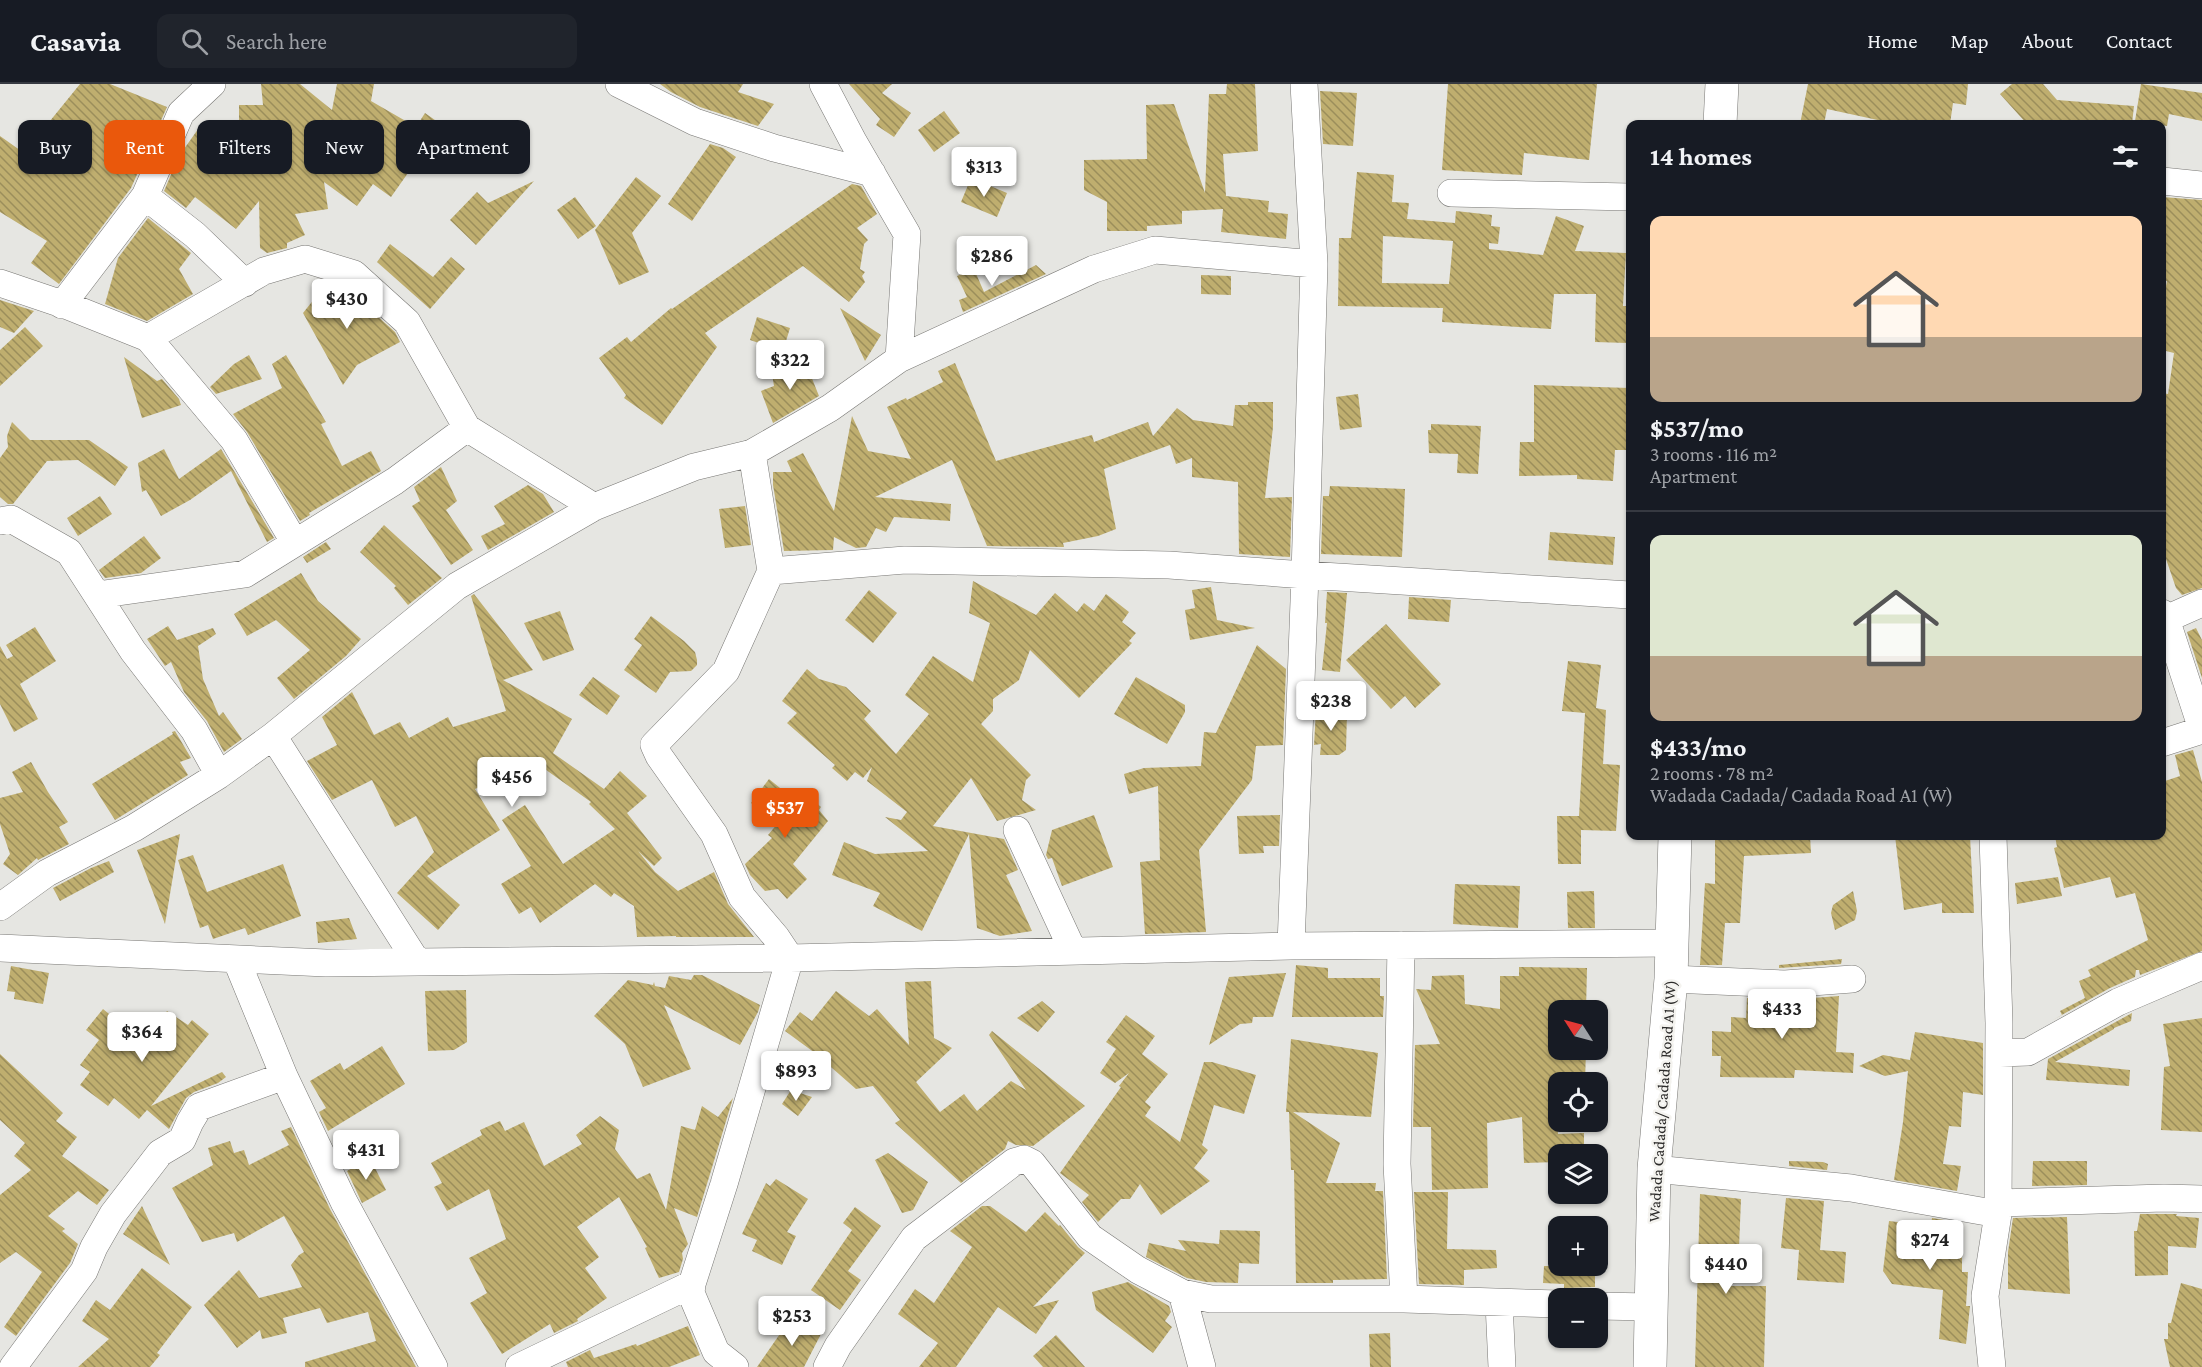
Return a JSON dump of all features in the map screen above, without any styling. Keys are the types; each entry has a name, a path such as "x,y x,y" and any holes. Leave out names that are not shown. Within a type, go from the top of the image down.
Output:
{"main road":[{"path":"1720,120 1722,84"},
{"name":"Wadada Cadada/ Cadada Road A1 (W)","path":"1650,1367 1654,1169 1671,979 1675,840"}],"street":[{"path":"62,304 145,196 181,113 212,84"},
{"path":"620,84 695,122 774,148 872,174"},
{"path":"823,84 907,234 899,359"},
{"path":"1291,946 1314,264 1304,84"},
{"path":"2166,181 2202,185"},
{"path":"1451,193 1626,197"},
{"path":"145,196 195,235 245,283"},
{"path":"1,901 47,873 134,828 219,775 273,736 457,586 594,507 694,467 753,453 830,408 899,359 1094,269 1155,250 1314,264"},
{"path":"148,338 264,271 305,259 354,274 407,322 467,428 594,507"},
{"path":"0,283 62,304 148,338 234,440 295,543"},
{"path":"97,595 245,574 395,481 467,428"},
{"path":"735,1367 716,1352 691,1293 692,1284 724,1184 790,958 776,937 742,897 714,834 654,745 726,672 771,571 753,453"},
{"path":"0,521 11,519 69,552 133,651 194,730 219,775"},
{"path":"771,571 905,560 1169,565 1626,595"},
{"path":"2166,615 2202,603"},
{"path":"2166,622 2202,730 2166,743"},
{"path":"273,736 417,962"},
{"path":"1017,830 1073,951"},
{"path":"1992,1367 1985,1296 1998,1209 2000,1053 1993,840"},
{"path":"0,948 326,963 790,958 1291,946 1673,943"},
{"path":"1401,945 1397,1164 1404,1299"},
{"path":"236,959 284,1076 344,1202 434,1367"},
{"path":"2000,1053 2028,1052 2118,1002 2202,966"},
{"path":"1671,979 1785,984 1852,979"},
{"path":"13,1367 84,1271 94,1246 113,1214 160,1153 182,1140 189,1122 199,1107 284,1076"},
{"path":"827,1367 838,1346 914,1238 1014,1162 1024,1159 1032,1163 1090,1237 1138,1270 1182,1293 1211,1299 1404,1299 1548,1305"},
{"path":"1654,1169 1851,1188 1998,1209 2202,1199"},
{"path":"519,1367 692,1284"},
{"path":"1182,1293 1202,1367"},
{"path":"1499,1303 1502,1367"},
{"path":"1608,1306 1650,1307"}],"building":[{"path":"80,84 110,84 167,107 161,120 104,120 104,174 137,174 131,188 59,284 31,263 47,241 0,212 0,136 18,149 18,174 92,174 92,120 51,120"},
{"path":"261,84 300,84 332,110 337,84 374,84 371,101 404,120 396,120 396,174 407,174 391,197 373,184 357,206 324,182 328,209 295,214 305,235 287,243 287,248 267,253 260,248 259,201 236,229 195,197 186,208 164,191 171,174 185,174 185,148 197,131 197,174 292,174 292,120 239,120 239,105 263,105"},
{"path":"660,84 743,84 738,92 774,104 758,126 700,107"},
{"path":"849,84 892,84 882,93 911,113 894,137 876,125 880,119"},
{"path":"1227,84 1255,84 1258,151 1223,154 1226,196 1269,201 1268,212 1288,214 1286,239 1221,232 1223,209 1182,211 1182,224 1147,226 1147,231 1107,231 1107,202 1084,190 1084,160 1147,159 1146,105 1174,104 1205,193 1209,94 1226,94"},
{"path":"1448,84 1597,84 1589,160 1524,153 1522,175 1442,170"},
{"path":"1808,84 1968,84 1966,105 1953,103 1951,120 1878,120 1827,109 1825,120 1801,120"},
{"path":"2012,84 2043,84 2057,100 2134,106 2132,120 2023,120 2000,94"},
{"path":"2141,84 2202,93 2202,121 2169,114 2167,126 2166,120 2135,120"},
{"path":"1320,91 1357,93 1353,146 1323,144"},
{"path":"944,111 960,133 934,152 918,130"},
{"path":"425,113 435,120 420,120"},
{"path":"710,144 723,148 736,157 692,221 668,204"},
{"path":"1357,172 1394,175 1392,202 1409,203 1407,219 1455,223 1456,211 1492,215 1491,226 1500,227 1498,244 1489,243 1489,249 1543,255 1556,216 1584,226 1575,251 1626,253 1623,306 1626,306 1626,343 1595,342 1596,294 1554,294 1551,329 1442,322 1443,308 1338,306 1339,238 1351,238","holes":["1383,236 1453,241 1449,284 1382,283"]},
{"path":"636,177 661,196 632,233 649,272 619,285 595,230"},
{"path":"971,178 1007,193 997,217 961,202"},
{"path":"534,181 476,245 450,220 477,192 488,203"},
{"path":"852,184 861,186 877,214 857,228 868,240 864,244 860,269 865,272 862,276 865,282 849,302 803,266 705,333 717,347 662,425 624,398 626,395 599,358 627,337 631,342 671,308"},
{"path":"575,197 596,226 578,239 557,210"},
{"path":"2166,197 2202,200 2202,588 2182,595 2176,588 2166,559 2166,394 2168,394 2174,353 2166,351"},
{"path":"148,218 191,253 179,269 193,294 147,321 105,304 118,258"},
{"path":"390,244 433,277 451,257 465,269 430,309 377,262"},
{"path":"1036,265 1046,274 963,312 959,300 967,297 957,276 974,269 984,292"},
{"path":"1201,275 1231,276 1231,295 1201,294"},
{"path":"332,284 346,288 395,332 400,342 357,365 343,385 303,313 319,293"},
{"path":"0,300 34,311 14,333 0,327"},
{"path":"840,308 881,335 865,361"},
{"path":"757,317 790,328 783,351 750,340"},
{"path":"25,327 43,346 0,386 0,350"},
{"path":"249,355 262,379 216,394 210,387 234,364"},
{"path":"286,355 326,422 321,424 342,466 371,451 381,471 309,513 310,515 300,521 247,432 233,414 282,388 272,364"},
{"path":"124,357 157,381 162,379 179,399 181,405 142,418"},
{"path":"805,361 819,396 773,423 761,391 774,386 772,374"},
{"path":"955,363 996,461 1092,435 1094,442 1148,422 1153,436 1177,408 1193,420 1233,426 1235,405 1248,405 1248,402 1273,402 1273,427 1265,498 1292,497 1290,557 1239,554 1238,482 1192,477 1192,458 1176,464 1170,445 1104,469 1116,529 1098,536 1063,543 1064,547 987,546 952,460 875,497 951,504 950,521 894,517 886,532 876,528 866,547 856,548 834,537 833,550 784,551 773,472 792,472 787,461 803,453 834,511 852,416 868,451 911,459 887,407 943,382 938,371"},
{"path":"1534,385 1626,388 1626,450 1615,450 1613,481 1577,479 1577,475 1519,476 1520,442 1534,442"},
{"path":"1358,394 1362,427 1340,430 1336,397"},
{"path":"12,422 30,440 89,440 128,467 115,486 78,460 47,461 13,504 8,504 0,497 0,458 8,447 7,436"},
{"path":"1431,424 1481,426 1478,474 1457,473 1458,454 1429,453 1428,430 1431,430"},
{"path":"164,449 179,479 221,449 274,538 267,542 231,471 190,500 161,516 146,490 142,492 138,463"},
{"path":"441,467 457,501 446,510 473,550 451,565 412,506 420,501 414,487"},
{"path":"528,485 543,494 554,512 488,550 481,536 505,524 494,506"},
{"path":"1330,486 1405,489 1402,557 1321,554 1323,496 1329,496"},
{"path":"100,496 112,514 78,536 67,518"},
{"path":"745,506 751,545 725,548 719,509"},
{"path":"384,525 442,578 408,605 394,588 396,586 360,552"},
{"path":"1550,532 1615,537 1613,565 1548,560"},
{"path":"144,536 161,558 141,573 105,578 99,570"},
{"path":"326,542 331,549 307,563 303,557"},
{"path":"301,573 318,601 361,639 346,656 294,699 277,678 310,650 276,620 247,636 234,614"},
{"path":"973,581 1036,615 1055,593 1077,612 1084,603 1094,611 1106,594 1129,612 1122,622 1136,633 1129,641 1132,643 1079,698 1030,650 1019,680 993,699 993,711 981,724 1031,775 1026,780 1022,800 1036,810 997,821 971,778 933,826 1004,839 1018,870 1006,875 1032,931 1000,936 977,928 969,834 922,931 873,906 880,893 832,875 844,842 875,854 928,851 885,817 901,820 907,812 867,781 872,767 863,778 855,772 847,781 832,768 835,765 787,723 797,713 782,701 807,669 819,679 846,687 871,711 864,719 896,754 929,714 905,695 933,656 973,682 990,623 969,613"},
{"path":"1211,587 1217,620 1255,628 1190,640 1185,610 1195,608 1192,590"},
{"path":"869,590 897,613 873,643 845,620"},
{"path":"1327,592 1347,593 1340,672 1322,670 1327,623 1325,623"},
{"path":"474,594 533,670 503,680 572,719 553,753 604,789 620,771 647,796 627,813 662,858 654,866 638,851 655,872 678,891 714,872 728,904 754,937 637,937 634,906 614,893 611,897 595,884 540,923 531,907 519,914 501,884 531,866 502,820 525,805 563,864 615,829 589,804 591,802 528,757 480,771 486,784 475,789 500,830 427,876 460,905 438,930 397,893 434,852 416,816 395,827 372,780 332,800 307,761 337,745 322,717 352,692 374,735 400,722 409,738 448,717 453,727 506,711 471,596"},
{"path":"1409,597 1451,600 1449,622 1408,619"},
{"path":"560,611 574,650 543,661 524,623"},
{"path":"651,616 684,641 695,652 697,660 697,665 691,671 670,672 656,693 624,670 642,645 634,639"},
{"path":"1386,624 1441,684 1415,708 1405,696 1391,709 1346,660"},
{"path":"168,626 177,640 213,628 216,634 198,646 203,679 219,716 223,712 242,739 224,752 207,721 184,692 171,662 165,666 147,639"},
{"path":"35,627 56,661 20,684 38,719 14,732 0,704 0,646 7,659 13,656 6,645"},
{"path":"2196,628 2202,640 2202,678 2187,632"},
{"path":"1257,645 1286,669 1283,745 1256,746 1252,780 1199,850 1206,932 1145,934 1140,862 1160,860 1158,786 1129,794 1124,774 1144,768 1201,766 1204,732 1216,733"},
{"path":"1568,661 1601,665 1596,708 1606,710 1603,764 1620,765 1616,831 1581,830 1581,864 1558,864 1557,816 1579,816 1585,713 1562,711"},
{"path":"593,677 620,696 607,715 579,695"},
{"path":"1136,677 1185,705 1185,712 1167,744 1114,714"},
{"path":"1316,710 1347,712 1346,750 1339,755 1320,755 1321,744 1314,745"},
{"path":"175,731 191,758 180,762 188,775 115,820 92,784"},
{"path":"2193,750 2202,782 2202,951 2140,975 2139,970 2136,970 2135,977 2062,1015 2060,1011 2085,998 2079,981 2091,976 2088,970 2148,940 2135,893 2116,898 2110,877 2064,888 2054,848 2057,847 2056,840 2166,840 2166,781 2180,776 2175,755"},
{"path":"31,762 68,822 59,827 69,844 38,860 37,858 18,875 3,864 10,854 0,824 0,798 23,792 12,772"},
{"path":"769,779 796,801 803,792 821,807 819,810 828,821 793,864 807,879 787,899 778,889 765,891 750,875 745,864 772,838 768,835 778,823 751,803"},
{"path":"1094,815 1113,867 1062,886 1052,858 1048,859 1046,855 1052,830"},
{"path":"1280,815 1279,846 1263,846 1264,853 1239,854 1237,816"},
{"path":"180,834 165,924 137,850"},
{"path":"1715,840 1810,840 1811,853 1744,856 1740,923 1725,923 1722,965 1700,965 1705,883 1715,884"},
{"path":"1895,840 1970,840 1974,913 1942,913 1942,903 1904,910"},
{"path":"193,855 207,892 283,864 301,916 248,935 245,928 213,939 208,925 200,928 178,860"},
{"path":"109,861 114,872 60,901 53,888"},
{"path":"2058,877 2062,896 2017,904 2015,883"},
{"path":"1455,884 1520,886 1518,928 1453,924"},
{"path":"1594,891 1595,928 1568,928 1567,892"},
{"path":"1853,891 1857,911 1855,920 1835,930 1831,913 1833,905"},
{"path":"349,918 357,939 318,943 316,922"},
{"path":"1842,959 1841,964 1779,968 1779,965"},
{"path":"1296,965 1328,968 1328,978 1380,978 1380,996 1384,996 1383,1017 1292,1017"},
{"path":"11,966 49,973 43,1004 14,999 15,992 7,991"},
{"path":"1519,967 1587,968 1586,1000 1548,1000 1548,1060 1586,1060 1585,1072 1548,1072 1548,1132 1584,1133 1584,1144 1548,1144 1548,1162 1524,1163 1522,1117 1487,1123 1488,1188 1432,1190 1431,1127 1413,1127 1415,1045 1440,1044 1416,989 1431,990 1432,976 1464,975 1465,1004 1500,1009 1500,976 1519,976"},
{"path":"1286,973 1273,1017 1253,1017 1252,1023 1240,1024 1209,1045 1229,977"},
{"path":"694,975 702,975 760,1005 758,1012 740,1045 664,1005 691,1069 643,1087 625,1044 594,1016 628,980 653,985 654,982 655,986 665,988 669,976 691,980"},
{"path":"931,981 934,1038 952,1048 916,1082 940,1112 964,1094 977,1111 1011,1081 1026,1090 989,1035 992,1031 1085,1106 1033,1146 1016,1145 1008,1141 1005,1149 961,1183 895,1123 900,1120 873,1086 856,1089 815,1053 785,1031 800,1012 812,1021 836,991 869,1016 877,1009 909,1045 905,982"},
{"path":"466,990 467,1042 454,1050 428,1051 425,991"},
{"path":"1839,996 1836,1052 1854,1053 1853,1073 1795,1070 1794,1078 1720,1077 1721,1056 1712,1056 1712,1031 1731,1032 1731,1017 1746,1018 1747,998 1786,1000"},
{"path":"1042,1001 1055,1012 1038,1032 1017,1018"},
{"path":"103,1009 125,1027 144,1014 155,1029 167,1011 188,1025 192,1020 209,1034 151,1106 222,1072 226,1077 186,1098 169,1129 147,1110 139,1119 114,1098 108,1106 80,1085 90,1072 80,1065 99,1040 86,1030"},
{"path":"2132,1013 2131,1021 2114,1028 2055,1062 2130,1070 2129,1086 2046,1080 2048,1059"},
{"path":"1126,1015 1155,1036 1142,1054 1168,1074 1145,1102 1151,1107 1145,1116 1180,1142 1204,1062 1212,1062 1256,1075 1244,1114 1214,1105 1202,1145 1208,1150 1194,1168 1210,1181 1161,1215 1140,1184 1130,1199 1121,1199 1098,1222 1082,1202 1089,1195 1060,1173 1129,1073 1115,1083 1100,1073 1116,1049 1106,1042"},
{"path":"2202,1018 2202,1132 2161,1130 2164,1067 2170,1066 2163,1024"},
{"path":"1915,1032 1983,1043 1983,1095 1963,1092 1961,1127 1949,1126 1943,1164 1961,1166 1957,1191 1894,1180 1908,1071 1885,1076 1859,1066 1883,1055 1910,1060"},
{"path":"1291,1039 1378,1053 1371,1117 1293,1112 1340,1143 1326,1183 1376,1183 1375,1191 1383,1191 1387,1279 1296,1283 1294,1170 1291,1170 1289,1112 1286,1112"},
{"path":"382,1046 405,1084 328,1131 319,1112 326,1108 310,1081 340,1063 344,1070"},
{"path":"0,1054 63,1113 56,1121 77,1137 62,1156 109,1190 97,1205 78,1191 48,1216 65,1229 62,1231 78,1244 70,1263 16,1336 4,1327 42,1272 16,1252 0,1263 0,1195 31,1170 14,1156 25,1143 0,1120"},
{"path":"791,1090 812,1097 798,1116 782,1104"},
{"path":"733,1098 697,1217 674,1208 688,1244 682,1253 683,1259 679,1272 659,1278 645,1248 647,1247 619,1197 577,1227 599,1257 585,1268 607,1298 577,1319 578,1321 554,1333 550,1324 502,1354 470,1303 487,1293 469,1258 506,1239 489,1189 447,1211 434,1187 442,1183 431,1163 482,1135 480,1130 500,1121 505,1131 524,1122 544,1166 582,1144 576,1135 600,1116 619,1130 615,1149 637,1179 650,1173 666,1210 681,1126 695,1130 702,1106 718,1117"},
{"path":"291,1127 330,1209 416,1367 305,1367 305,1362 376,1341 368,1312 327,1323 320,1308 283,1318 287,1333 262,1339 260,1330 237,1348 204,1305 239,1270 259,1298 302,1287 291,1265 304,1252 284,1216 237,1242 234,1233 202,1242 172,1188 213,1165 208,1148 230,1141 234,1153 244,1150 249,1165 289,1145 281,1131"},
{"path":"888,1153 928,1182 913,1210 902,1213 875,1160"},
{"path":"370,1158 386,1190 362,1203 347,1171"},
{"path":"1789,1161 1828,1164 1827,1170 1789,1166"},
{"path":"2033,1161 2087,1161 2087,1185 2032,1186"},
{"path":"776,1179 808,1199 787,1232 796,1236 782,1265 752,1251 757,1240 742,1234 766,1183 770,1186"},
{"path":"1414,1192 1448,1192 1447,1249 1496,1250 1497,1268 1464,1270 1464,1285 1419,1284"},
{"path":"1700,1194 1741,1199 1739,1248 1720,1248 1722,1286 1766,1286 1764,1367 1695,1367"},
{"path":"1786,1198 1824,1201 1820,1250 1846,1252 1844,1283 1797,1280 1799,1250 1781,1248"},
{"path":"142,1206 170,1265 123,1234"},
{"path":"982,1206 990,1206 1026,1232 1045,1212 1085,1253 1033,1307 1059,1300 1036,1334 998,1307 956,1367 919,1367 938,1343 898,1314 915,1289 934,1303 972,1247 950,1231"},
{"path":"855,1207 881,1226 848,1271 861,1280 840,1310 811,1290 852,1230 843,1223"},
{"path":"2140,1214 2177,1214 2176,1216 2199,1218 2196,1248 2168,1246 2168,1275 2135,1276 2134,1231 2137,1231"},
{"path":"2067,1217 2070,1294 2008,1289 2008,1252 2013,1218"},
{"path":"1932,1218 1950,1221 1947,1254 1962,1255 1962,1272 1968,1272 1966,1306 1970,1306 1966,1344 1939,1339 1943,1290 1892,1284 1883,1271 1889,1221 1931,1226"},
{"path":"1220,1230 1260,1231 1259,1264 1239,1263 1238,1283 1206,1282 1187,1278 1146,1257 1149,1243 1186,1251 1178,1240 1219,1244"},
{"path":"1544,1266 1548,1266 1548,1276 1595,1276 1595,1287 1564,1288 1564,1284 1543,1283"},
{"path":"142,1268 192,1307 157,1353 160,1355 150,1367 78,1367 109,1339 82,1321 96,1300 110,1310"},
{"path":"1128,1282 1169,1306 1171,1312 1165,1321 1172,1327 1153,1353 1096,1310 1092,1292"},
{"path":"2181,1283 2202,1289 2202,1367 2170,1367 2164,1339 2168,1339 2168,1323 2171,1323"},
{"path":"791,1318 821,1334 804,1367 757,1367"},
{"path":"688,1326 700,1355 669,1367 568,1367 566,1362 590,1350 594,1358 636,1344 637,1346"},
{"path":"1390,1333 1391,1367 1370,1367 1369,1334"},
{"path":"1056,1335 1085,1367 1043,1367 1033,1356"}]}
